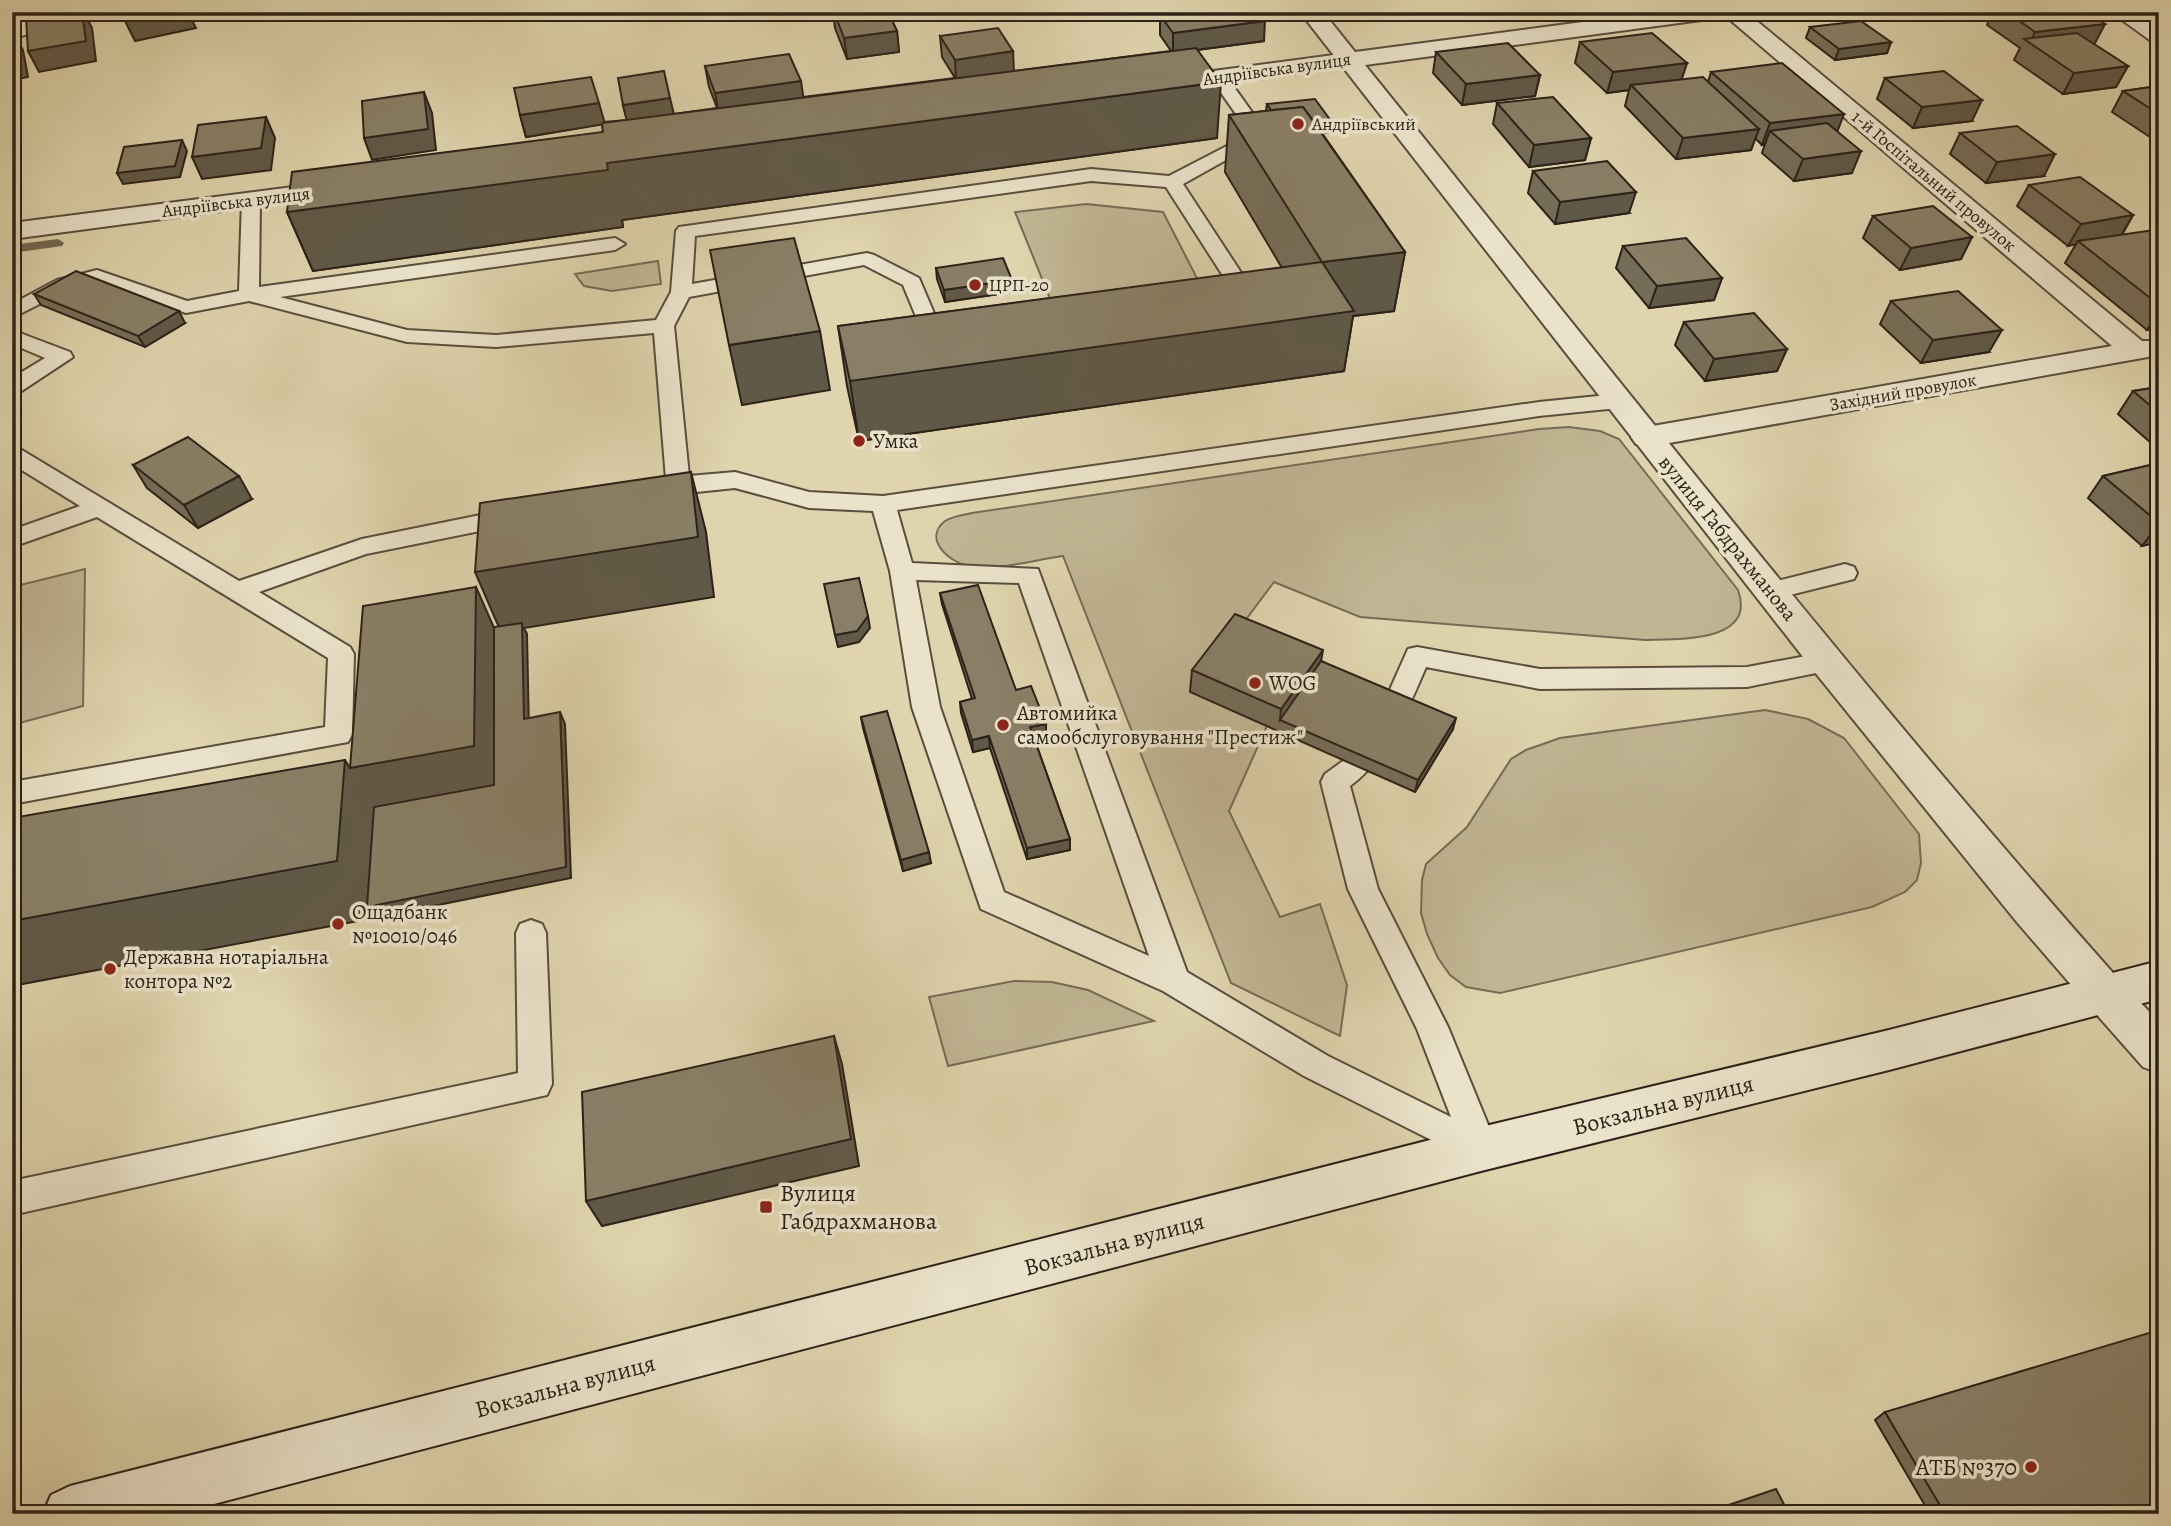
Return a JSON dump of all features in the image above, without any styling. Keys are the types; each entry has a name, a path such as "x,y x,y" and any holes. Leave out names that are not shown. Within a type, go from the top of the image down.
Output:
{"street":[{"path":"12,31 95,12"},
{"name":"вулиця Габдрахманова","path":"1311,12 1827,662 2031,909 2159,1053"},
{"name":"Андріївська вулиця","path":"1149,86 1709,12"},
{"name":"1-й Госпітальний провулок","path":"1732,12 2147,349"},
{"path":"2122,12 2159,36"},
{"name":"Андріївська вулиця","path":"12,231 362,186"},
{"name":"Західний провулок","path":"1647,436 2147,349"},
{"name":"Вокзальна вулиця","path":"70,1514 1480,1149 2159,980"}],"lane":[{"path":"678,484 664,326 681,292 686,231 1091,175 1172,182 1260,136 1218,77"},
{"path":"1172,182 1247,297 1220,301"},
{"path":"249,295 251,200"},
{"path":"12,312 64,284 97,276 186,307 249,295 615,244"},
{"path":"681,292 867,259 912,282 934,339 961,336"},
{"path":"249,295 407,336 496,341 664,326"},
{"path":"12,336 62,358 12,387"},
{"path":"637,492 678,484 735,480 809,500 883,504 1539,409 1618,401"},
{"path":"12,454 341,654 338,735 12,793"},
{"path":"883,504 902,571 926,707 992,900 1174,981 1316,1066 1480,1149"},
{"path":"12,540 100,508"},
{"path":"236,591 362,547 541,511"},
{"path":"902,571 1029,575 1174,981"},
{"path":"1770,591 1845,573"},
{"path":"1480,1149 1432,1027 1363,888 1335,782 1357,766 1396,706 1417,656 1540,679 1747,677 1827,662"},
{"path":"12,1198 535,1084 531,933"}],"shaded area":[{"path":"1086,204 1163,212 1201,286 1053,306 1015,212"},
{"path":"658,261 661,284 612,291 584,286 575,274"},
{"path":"1569,427 1600,431 1619,439 1738,590 1741,607 1736,620 1726,629 1711,635 1645,640 1360,617 1274,582 1233,637 1267,726 1229,811 1280,917 1320,904 1347,985 1340,1036 1231,983 1063,556 1004,566 969,566 954,560 941,549 936,535 939,528 948,519 972,513 1539,429"},
{"path":"85,569 83,706 12,725 12,587"},
{"path":"1765,710 1808,719 1844,738 1919,834 1921,863 1917,880 1905,892 1872,907 1500,993 1466,987 1450,975 1438,958 1421,913 1422,880 1426,864 1467,827 1511,759 1526,750 1560,738"},
{"path":"1014,981 1052,982 1088,990 1154,1021 948,1066 929,997"}],"building":[{"path":"58,12 82,12 86,41 28,51 26,18"},
{"path":"122,12 165,12 125,21"},
{"path":"834,12 888,12 897,31 844,38"},
{"path":"1182,12 1258,12 1265,21 1173,33 1160,15"},
{"path":"2007,12 2087,12 2105,24 2035,32"},
{"path":"1861,21 1891,42 1839,49 1810,27"},
{"path":"998,28 1013,51 955,60 940,36"},
{"path":"12,31 17,56 12,57"},
{"path":"1652,33 1687,63 1613,72 1580,42"},
{"path":"2077,33 2128,66 2074,73 2024,39"},
{"path":"1508,43 1540,75 1466,84 1436,52"},
{"path":"1196,48 1221,82 607,163 608,170 287,212 292,172 603,132 602,123"},
{"path":"789,54 801,81 715,93 705,66"},
{"path":"1782,63 1844,114 1770,123 1711,72"},
{"path":"664,71 670,98 623,105 618,78"},
{"path":"1944,71 1982,100 1922,107 1885,78"},
{"path":"591,77 599,103 520,115 514,88"},
{"path":"1703,77 1759,129 1683,138 1631,85"},
{"path":"2159,86 2159,114 2123,91"},
{"path":"424,92 428,129 364,138 362,101"},
{"path":"1553,97 1591,138 1534,145 1497,103"},
{"path":"1315,99 1331,121 1315,123 1303,107 1271,110 1267,104"},
{"path":"1303,107 1405,252 1322,262 1229,115"},
{"path":"266,117 261,148 192,157 198,125"},
{"path":"1827,123 1861,151 1803,159 1770,131"},
{"path":"2017,126 2055,154 1997,162 1960,133"},
{"path":"182,140 175,166 117,173 124,147"},
{"path":"1607,161 1636,192 1560,202 1533,171"},
{"path":"2080,177 2133,215 2081,224 2029,185"},
{"path":"1933,206 1972,237 1911,248 1873,216"},
{"path":"2154,230 2159,234 2159,305 2078,241"},
{"path":"794,238 820,331 729,345 710,250"},
{"path":"1686,238 1722,278 1657,286 1623,246"},
{"path":"1003,258 1012,280 944,290 936,268"},
{"path":"1322,262 1354,311 850,381 838,326"},
{"path":"76,271 179,311 138,336 34,294"},
{"path":"1958,291 2002,330 1933,340 1891,301"},
{"path":"1754,313 1787,349 1714,359 1684,322"},
{"path":"2159,387 2159,413 2133,391"},
{"path":"188,437 239,476 184,505 133,465"},
{"path":"2159,463 2159,523 2103,476"},
{"path":"691,472 698,537 475,572 480,503"},
{"path":"859,578 868,616 857,631 835,635 824,584"},
{"path":"978,585 1016,690 1031,686 1046,724 1030,727 1070,839 1027,848 989,736 972,740 960,702 975,698 940,593"},
{"path":"476,587 474,746 350,768 363,606"},
{"path":"1235,614 1323,650 1281,709 1192,670"},
{"path":"522,623 524,719 560,712 566,867 367,907 374,807 494,785 494,627"},
{"path":"1321,661 1456,718 1418,780 1280,720"},
{"path":"887,711 929,852 901,860 861,717"},
{"path":"345,760 337,861 12,921 12,818"},
{"path":"834,1036 851,1139 586,1201 582,1092"},
{"name":"АТБ №370","path":"2159,1330 2159,1514 1945,1514 1885,1412"},
{"path":"1776,1489 1789,1514 1702,1514"}],"waterway":[{"path":"12,249 58,243"}],"place":[{"name":"Андріївський","path":"1298,124"},
{"name":"ЦРП-20","path":"975,285"},
{"name":"Умка","path":"859,441"},
{"name":"WOG","path":"1255,683"},
{"name":"Автомийка самообслуговування \"Престиж\"","path":"1003,725"},
{"name":"Ощадбанк №10010/046","path":"338,924"},
{"name":"Державна нотаріальна контора №2","path":"110,969"},
{"name":"Вулиця Габдрахманова","path":"766,1207"},
{"name":"АТБ №370","path":"2031,1467"}]}
